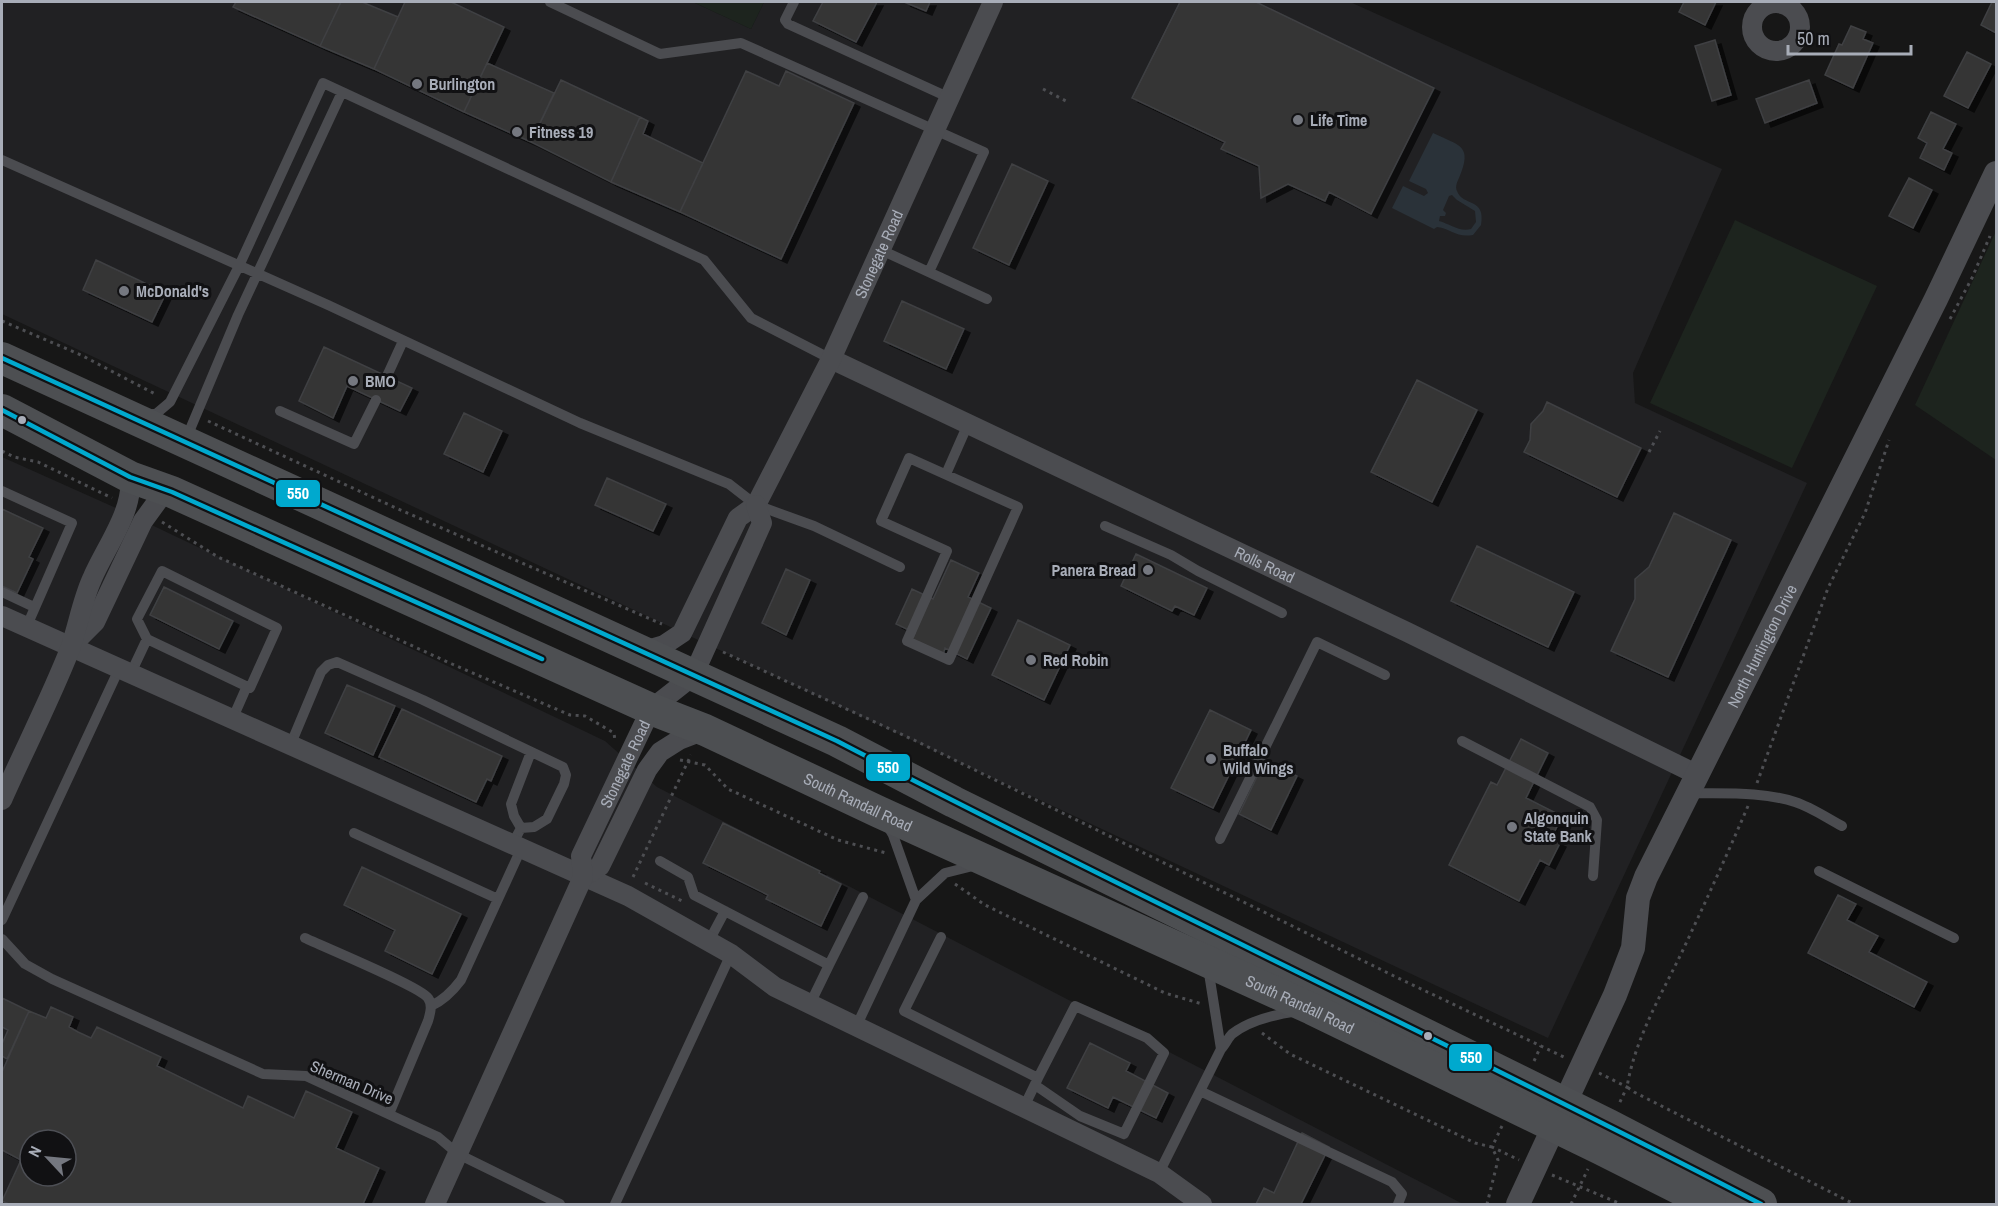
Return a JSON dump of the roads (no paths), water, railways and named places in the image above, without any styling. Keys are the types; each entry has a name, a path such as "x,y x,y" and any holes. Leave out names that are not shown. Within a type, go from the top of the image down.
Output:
{"main road":[{"name":"South Randall Road","path":"2,358 136,419 190,429 640,652 837,741 1559,1115 1710,1204"},
{"name":"South Randall Road","path":"2,410 130,477 172,492 651,709 705,730 1312,1010 1761,1204"}],"street":[{"name":"Stonegate Road","path":"640,652 664,645 682,633 738,519 756,505 831,359 993,2"},
{"name":"North Huntington Drive","path":"1518,1204 1615,995 1633,948 1638,898 1646,877 1936,299 1996,173"},
{"name":"Rolls Road","path":"831,359 1407,632 1692,783"},
{"path":"2,801 70,647 92,579 128,504 131,489 130,477"},
{"path":"70,647 95,622 143,521 162,495 172,492"},
{"name":"Stonegate Road","path":"435,1204 583,877 581,856 651,709 693,676 762,523 756,505"},
{"path":"2,616 290,746 518,841 583,877 628,896 709,941 731,954 775,987 1159,1173 1202,1204"},
{"name":"Stonegate Road","path":"583,877 600,866 647,770 660,752 679,740 705,730"}],"lane":[{"path":"550,2 660,54 741,43 984,152 929,272"},
{"path":"794,2 785,20 788,24 950,98"},
{"path":"136,419 157,412 171,402 239,266 323,83 704,260 751,318 831,359"},
{"path":"190,429 238,315 342,92"},
{"path":"2,160 328,305 580,423 729,484 756,505 814,526 900,567"},
{"path":"881,250 987,299"},
{"path":"387,376 403,341"},
{"path":"280,411 354,444 376,400"},
{"path":"946,474 968,424"},
{"path":"909,458 946,474 1018,507 949,660 907,641 948,551 881,521 909,458"},
{"path":"2,491 72,523 26,628"},
{"path":"1105,526 1172,555 1198,571 1282,613"},
{"path":"162,571 277,628 250,688 147,639 137,619 162,571"},
{"path":"2,592 34,607"},
{"path":"2,920 125,672 147,639"},
{"path":"1220,839 1317,642 1385,675"},
{"path":"290,746 321,672 328,665 337,662 563,767 566,775 547,819 518,841"},
{"path":"232,720 247,686"},
{"path":"1462,741 1590,807 1597,820 1593,876"},
{"path":"431,1006 451,993 461,980 498,899 518,841 511,804 531,752"},
{"path":"1692,783 1797,802 1842,826"},
{"path":"879,812 893,835 916,900"},
{"path":"354,833 498,899"},
{"path":"660,861 688,876 694,895 829,965"},
{"path":"856,1027 916,900 945,873 988,862"},
{"path":"1819,871 1954,938"},
{"path":"810,1004 863,897"},
{"path":"709,941 725,911"},
{"path":"305,938 428,997 431,1006 429,1021 389,1114"},
{"path":"941,938 904,1011 1036,1082 1080,1116 1124,1134 1164,1053 1147,1038 1075,1006 1036,1082 1024,1107"},
{"name":"Sherman Drive","path":"2,939 25,964 52,979 263,1074 306,1076 438,1137 458,1154 560,1204"},
{"path":"615,1204 731,954"},
{"path":"1207,961 1221,1049"},
{"path":"1159,1173 1221,1049 1232,1034 1262,1019 1312,1010"},
{"path":"1200,1090 1392,1182 1402,1194 1398,1204"}],"place":[{"name":"Burlington","path":"417,84"},
{"name":"Life Time","path":"1298,120"},
{"name":"Fitness 19","path":"517,132"},
{"name":"McDonald's","path":"124,291"},
{"name":"BMO","path":"353,381"},
{"name":"Panera Bread","path":"1148,570"},
{"name":"Red Robin","path":"1031,660"},
{"name":"Buffalo Wild Wings","path":"1211,759"},
{"name":"Algonquin State Bank","path":"1512,827"}]}
